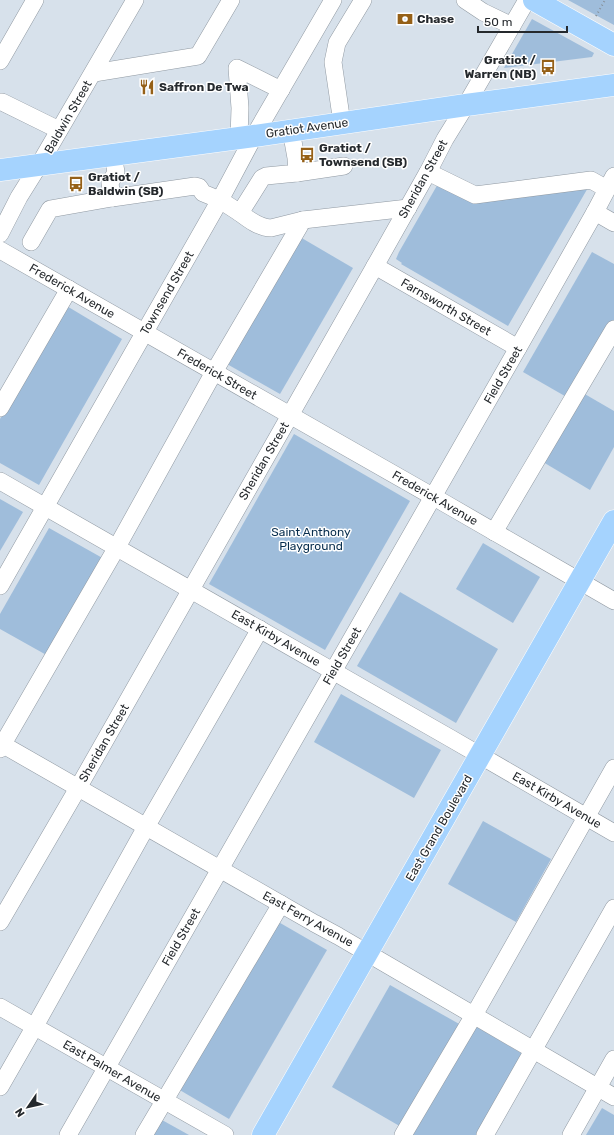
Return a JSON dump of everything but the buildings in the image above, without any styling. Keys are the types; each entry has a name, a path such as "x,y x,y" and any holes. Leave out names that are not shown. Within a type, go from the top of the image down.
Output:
{"main road":[{"path":"534,0 614,45"},
{"name":"Gratiot Avenue","path":"0,170 39,165 115,164 246,137 614,85"},
{"name":"East Grand Boulevard","path":"263,1135 614,521"}],"street":[{"path":"0,61 35,0"},
{"name":"Baldwin Street","path":"0,234 19,197 94,72 135,0"},
{"path":"94,72 198,56 231,0"},
{"name":"Townsend Street","path":"0,586 220,200 246,137 281,90 333,0"},
{"path":"342,123 333,62 337,43 363,0"},
{"path":"465,0 483,12 512,26"},
{"name":"Sheridan Street","path":"0,922 78,788 446,139 527,0"},
{"path":"246,137 240,108 237,68 281,90"},
{"path":"0,102 59,130"},
{"path":"291,130 297,173"},
{"path":"115,164 125,181 120,197"},
{"path":"240,213 262,178 266,176 344,166"},
{"path":"428,172 475,195 591,180 611,183"},
{"name":"Field Street","path":"68,1135 611,183"},
{"path":"32,242 50,209 195,186 199,187 203,193 220,200 256,224 267,228 303,220 408,208"},
{"path":"595,212 614,223"},
{"path":"1,746 117,547 214,372 303,220"},
{"name":"Frederick Avenue","path":"0,250 145,332"},
{"name":"Farnsworth Street","path":"375,266 518,348"},
{"path":"0,408 69,289"},
{"path":"494,532 614,329"},
{"name":"Frederick Street","path":"145,332 290,415"},
{"name":"Frederick Avenue","path":"290,415 580,581"},
{"name":"East Kirby Avenue","path":"0,481 191,589 614,833"},
{"path":"580,581 614,601"},
{"path":"0,1087 146,827 260,629"},
{"name":"East Ferry Avenue","path":"1,746 78,788 367,953 614,1097"},
{"path":"403,1135 474,1015 614,768"},
{"path":"144,1135 281,904"},
{"path":"485,1135 614,908"},
{"name":"East Palmer Avenue","path":"0,1006 225,1135"},
{"path":"571,1135 614,1059"}],"path":[{"path":"595,18 605,0"}],"green space":[{"path":"568,0 614,0 614,25"},
{"path":"532,19 594,53 592,57 504,68"},
{"path":"439,182 471,200 589,186 508,326 401,264 402,263 396,259"},
{"path":"300,237 353,268 280,394 227,364"},
{"path":"592,252 614,264 614,323 570,399 523,372"},
{"path":"65,305 122,339 39,485 0,463 0,419"},
{"path":"583,393 614,411 614,447 590,490 543,462"},
{"name":"Saint Anthony Playground","path":"294,434 410,501 325,650 209,584"},
{"path":"0,499 23,512 0,551"},
{"path":"49,528 106,560 50,657 0,629 0,614"},
{"path":"483,543 540,577 513,623 456,589"},
{"path":"400,592 498,649 456,723 357,666"},
{"path":"341,694 441,750 414,798 314,742"},
{"path":"483,821 551,859 516,922 448,884"},
{"path":"275,920 327,950 229,1119 178,1089"},
{"path":"390,985 461,1025 403,1128 332,1087"},
{"path":"472,1024 526,1056 481,1135 407,1135"},
{"path":"602,1108 614,1115 614,1135 586,1135"},
{"path":"162,1120 189,1135 153,1135"}],"place":[{"name":"Chase","path":"405,19"},
{"name":"Gratiot / Warren (NB)","path":"548,67"},
{"name":"Saffron De Twa","path":"147,87"},
{"name":"Gratiot / Townsend (SB)","path":"307,155"},
{"name":"Gratiot / Baldwin (SB)","path":"76,184"}]}
